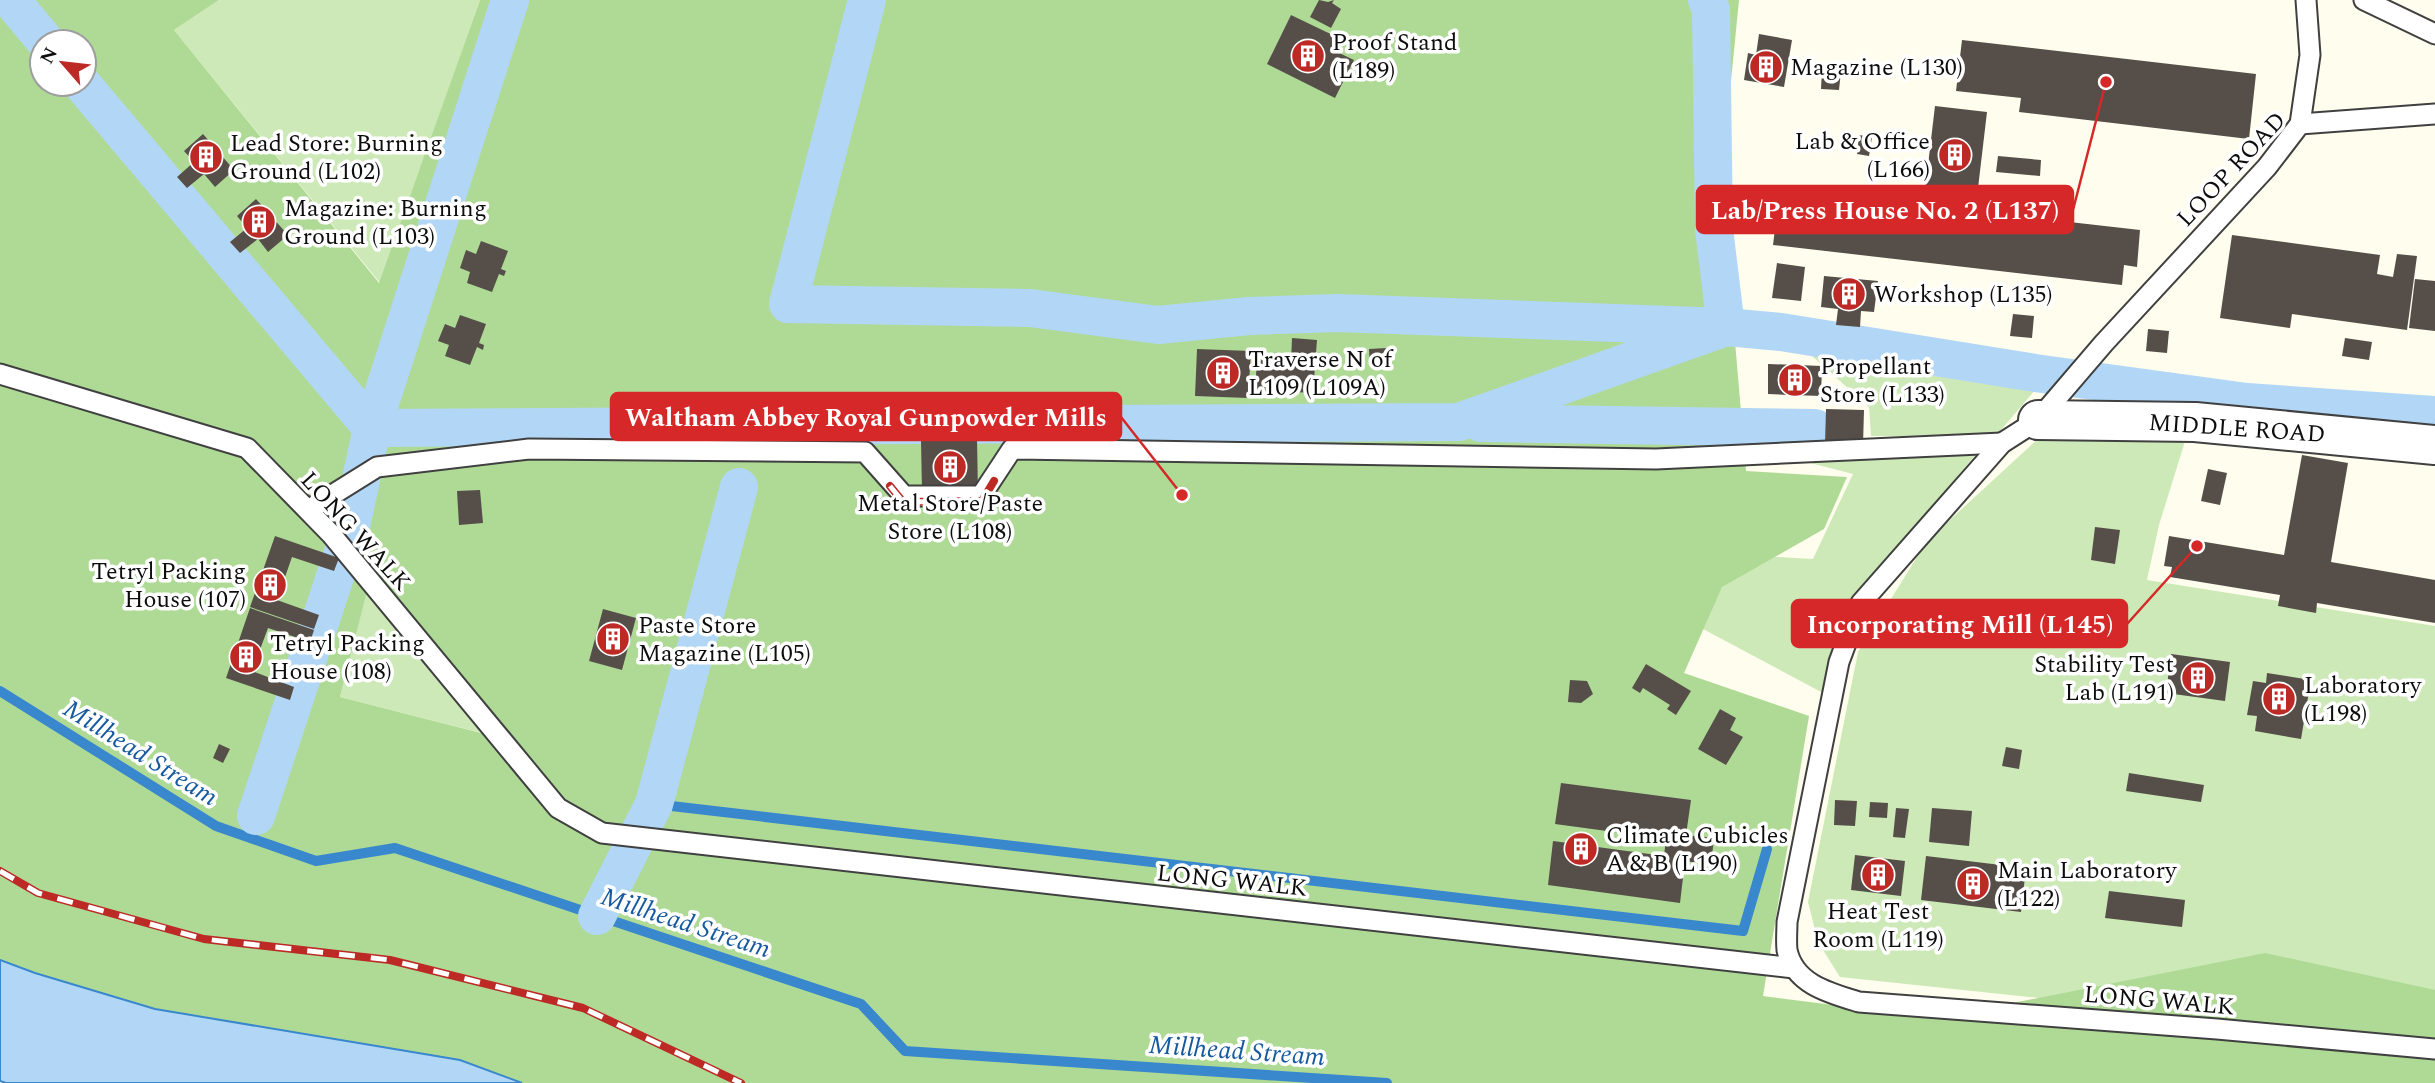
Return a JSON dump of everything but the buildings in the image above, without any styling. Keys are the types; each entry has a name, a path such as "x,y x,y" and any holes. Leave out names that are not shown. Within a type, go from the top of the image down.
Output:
{"street":[{"name":"MIDDLE ROAD","path":"2047,409 2435,445"}],"lane":[{"path":"2300,124 2310,55 2306,0"},
{"path":"2364,0 2435,34"},
{"name":"LOOP ROAD","path":"2002,443 2047,409 2104,343 2267,167 2300,124 2435,114"},
{"name":"LONG WALK","path":"0,374 247,448 331,534 558,808 603,833 1794,968 1807,981 1831,993 1859,1002 2217,1029 2435,1049"},
{"path":"309,510 377,467 529,450 865,452 904,496 981,496 1012,449 1656,459 2002,443"},
{"path":"1794,968 1787,949 1787,922 1839,662 1861,603 2002,443"}],"green space":[{"path":"0,0 219,0 174,30 379,283 480,0 1739,0 1717,223 1733,318 1746,471 1847,477 1824,529 1722,587 1684,673 1809,716 1763,996 1937,1018 2265,953 2435,990 2435,1083 522,1083 460,1060 155,1009 0,960","holes":["368,588 493,736 340,697"]},
{"path":"219,0 480,0 380,283 174,30"},
{"path":"1801,346 2042,382 1995,437 1871,436 1869,407"},
{"path":"2040,437 2186,438 2159,525 2147,580 2435,626 2435,1040 1840,977 1818,942 1808,902 1858,652 1927,541"},
{"path":"1976,454 1840,617 1823,693 1673,613 1696,552 1813,559 1853,474 1795,459"},
{"path":"368,587 494,736 340,697"}],"water":[{"path":"0,960 155,1009 460,1060 522,1083 6,1083 0,1081"}],"waterway":[{"path":"11,0 34,28"},
{"path":"256,816 350,531 372,428 510,0"},
{"path":"867,0 788,304 1030,308 1158,325 1249,316 1337,313 1726,327 1714,229 1711,10 1707,0"},
{"path":"94,98 372,428 1459,422 1726,327 1781,332 2035,373 2247,402 2435,415"},
{"path":"1481,423 1815,428"},
{"path":"597,916 654,804 739,487"},
{"name":"Millhead Stream","path":"0,691 216,826 316,861 395,848 861,1004 905,1051 1387,1083"},
{"path":"654,804 1743,931 1767,849"}],"railway":[{"path":"890,486 903,502 982,501 994,481"},
{"path":"0,871 38,893 204,939 390,960 583,1008 741,1083"}],"place":[{"name":"Proof Stand (L189)","path":"1308,56"},
{"name":"Magazine (L130)","path":"1766,67"},
{"name":"Lab/Press House No. 2 (L137)","path":"2106,82"},
{"name":"Lab & Office (L166)","path":"1955,155"},
{"name":"Lead Store: Burning Ground (L102)","path":"206,157"},
{"name":"Magazine: Burning Ground (L103)","path":"259,222"},
{"name":"Workshop (L135)","path":"1849,294"},
{"name":"Traverse N of L109 (L109A)","path":"1223,373"},
{"name":"Propellant Store (L133)","path":"1795,380"},
{"name":"Metal Store/Paste Store (L108)","path":"950,467"},
{"name":"Waltham Abbey Royal Gunpowder Mills","path":"1182,495"},
{"name":"Incorporating Mill (L145)","path":"2197,546"},
{"name":"Tetryl Packing House (107)","path":"270,585"},
{"name":"Paste Store Magazine (L105)","path":"613,639"},
{"name":"Tetryl Packing House (108)","path":"246,657"},
{"name":"Stability Test Lab (L191)","path":"2198,678"},
{"name":"Laboratory (L198)","path":"2279,699"},
{"name":"Climate Cubicles A & B (L190)","path":"1581,849"},
{"name":"Heat Test Room (L119)","path":"1878,875"},
{"name":"Main Laboratory (L122)","path":"1973,884"}]}
